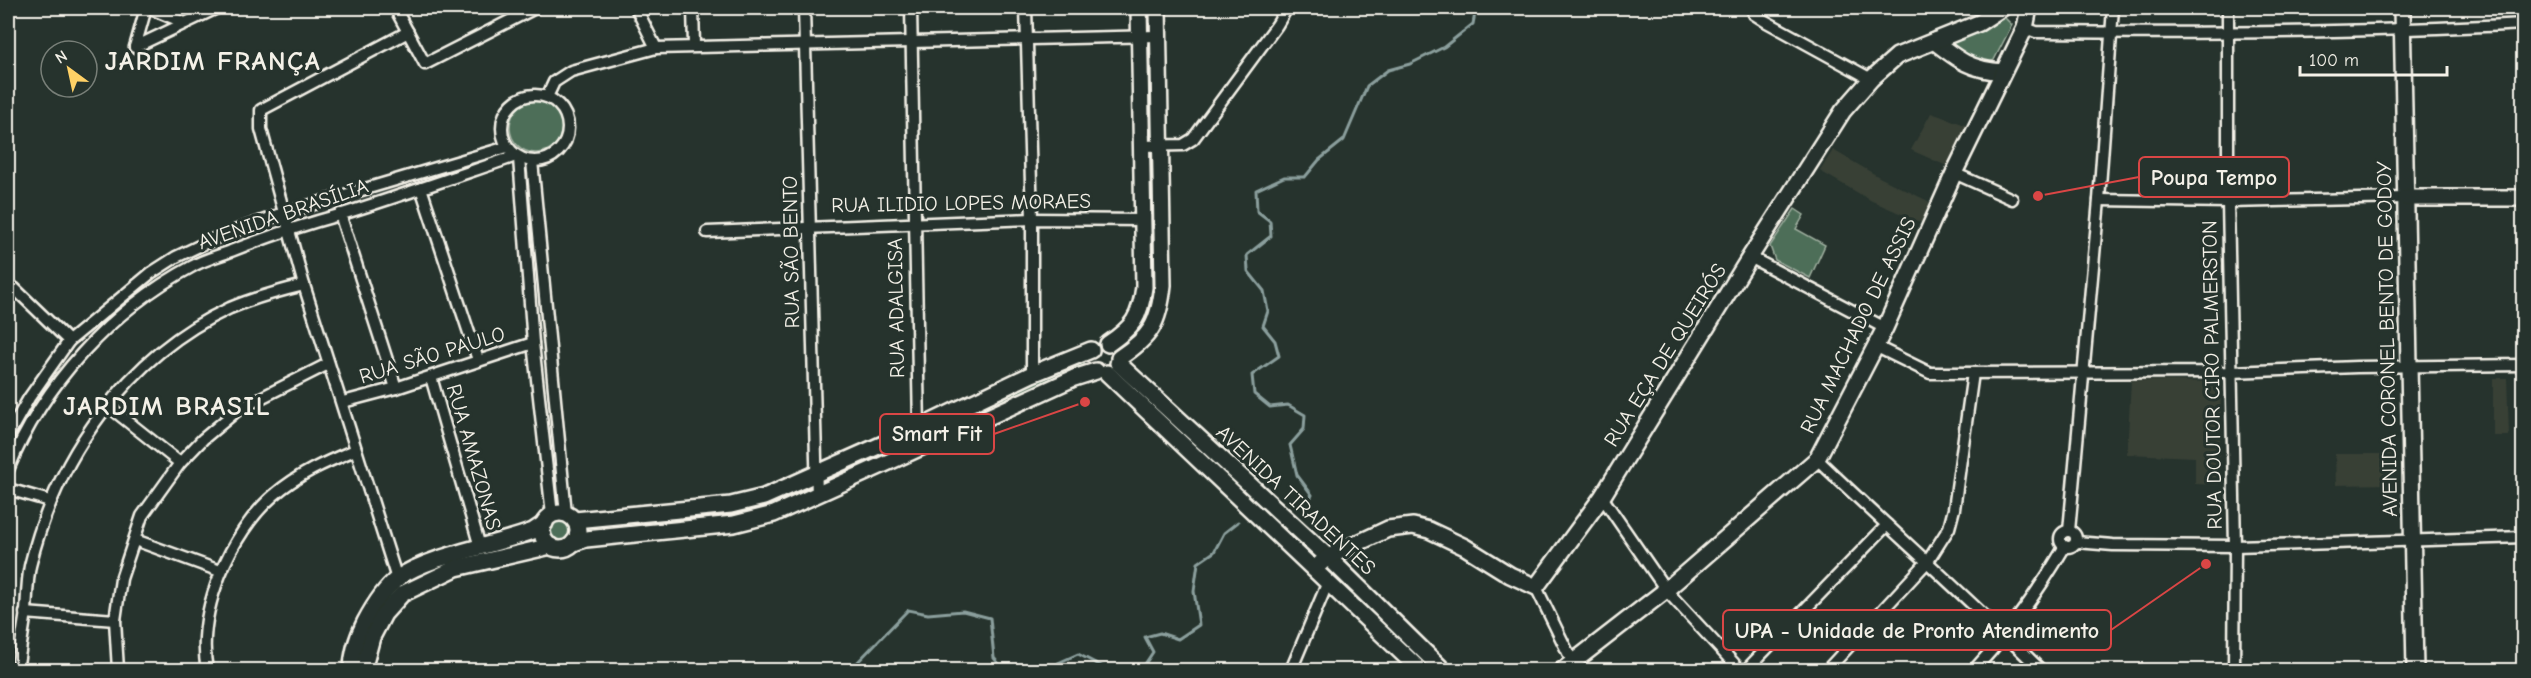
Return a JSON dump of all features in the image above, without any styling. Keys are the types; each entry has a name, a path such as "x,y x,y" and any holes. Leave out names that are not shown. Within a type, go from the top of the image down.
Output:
{"main road":[{"path":"1108,344 1127,331 1137,318 1142,306 1144,287 1139,8"},
{"path":"363,670 364,660 376,629 384,614 402,594 456,568 551,546 563,548 586,539 735,524 774,514 1074,378 1110,366 1141,344 1159,314 1163,285 1158,8"},
{"path":"2002,8 2013,15 2025,28"},
{"name":"RUA EÇA DE QUEIRÓS","path":"1536,586 1602,497 1749,257 1843,111 1897,56 1979,23 2002,8"},
{"name":"RUA MACHADO DE ASSIS","path":"1568,667 1666,590 1817,459 1884,328 1954,173 2025,28 2029,8"},
{"name":"AVENIDA CORONEL BENTO DE GODOY","path":"2402,8 2407,367 2415,670"},
{"path":"1934,41 1959,62 1983,70 2003,72"},
{"path":"2406,198 2523,198"},
{"path":"1127,331 1141,344"},
{"path":"352,670 352,654 373,606 397,579 431,563 533,531 559,518 740,504 782,490 1032,374 1091,350 1099,344 1108,344 1116,349 1110,366"},
{"path":"1091,350 1089,359 1110,366"},
{"name":"AVENIDA TIRADENTES","path":"1110,366 1328,557 1443,670"},
{"name":"AVENIDA TIRADENTES","path":"1110,366 1314,569 1420,670"},
{"path":"559,518 578,532 573,543"},
{"path":"551,546 543,533 559,518"},
{"path":"1314,569 1328,557 1388,529 1413,526 1430,530 1465,547 1510,576 1536,586"}],"street":[{"path":"185,23 148,8 135,47 217,8"},
{"path":"395,8 425,64 535,8"},
{"path":"636,8 656,48"},
{"path":"693,8 694,45"},
{"name":"RUA SÃO BENTO","path":"804,8 817,496"},
{"name":"RUA ADALGISA","path":"911,8 919,428"},
{"path":"1026,8 1032,219 1032,374"},
{"path":"1142,146 1183,145 1193,139 1287,8"},
{"path":"1752,8 1754,14 1765,21 1871,80"},
{"path":"2065,546 2061,537 2069,531 2099,200 2113,8"},
{"name":"RUA DOUTOR CIRO PALMERSTON","path":"2228,8 2228,202 2235,546 2234,670"},
{"path":"2025,28 2036,32 2229,34 2402,31 2523,24"},
{"path":"397,579 355,450 343,402 328,364 304,285 261,129 261,110 408,33"},
{"path":"547,97 554,82 571,71 656,48 694,45 1158,36"},
{"path":"526,95 547,97 563,110 568,130 566,140 553,156 532,161 518,157 507,147 501,126 509,107 526,95"},
{"name":"AVENIDA BRASÍLIA","path":"8,435 29,398 69,341 151,273 176,257 218,237 284,213 507,147"},
{"path":"518,157 533,344 559,518"},
{"name":"AVENIDA BRASÍLIA","path":"8,470 16,450 44,402 103,329 139,301 194,265 288,229 518,157"},
{"path":"532,161 559,518"},
{"path":"1954,173 2012,199"},
{"path":"421,188 478,360"},
{"path":"2099,200 2228,202 2406,198"},
{"path":"340,214 396,388"},
{"name":"RUA ILIDIO LOPES MORAES","path":"707,232 914,222 1032,219 1143,220"},
{"path":"1749,257 1884,328"},
{"path":"17,670 30,569 50,501 75,452 107,405 145,366 183,335 229,309 262,296 304,285"},
{"path":"8,290 14,288 69,341"},
{"name":"RUA SÃO PAULO","path":"343,402 396,388 533,344"},
{"path":"1875,346 1930,373 2231,372 2523,365"},
{"path":"118,670 116,620 121,579 142,516 180,463 203,439 239,409 328,364"},
{"path":"1827,670 1928,561 1949,528 1954,509 1974,373"},
{"name":"RUA AMAZONAS","path":"431,376 480,548"},
{"path":"107,405 180,463"},
{"path":"207,670 208,617 220,571 243,530 274,495 312,468 355,450"},
{"path":"1817,459 1928,561 2041,670"},
{"path":"8,489 50,501"},
{"path":"1602,497 1666,590 1740,670"},
{"path":"1746,670 1887,525"},
{"path":"2069,531 2075,534 2076,542"},
{"path":"2065,546 2072,546 2076,542 2107,545 2235,546 2523,537"},
{"path":"135,540 220,571"},
{"path":"1974,670 2006,635 2039,591 2065,546"},
{"path":"1291,670 1328,582"},
{"path":"1536,586 1568,667"},
{"path":"26,614 116,620"}],"shaded area":[{"path":"1931,113 1971,127 1949,167 1911,150"},
{"path":"1833,150 1881,178 1930,202 1922,223 1872,201 1820,171"},
{"path":"2493,378 2507,378 2509,436 2493,436"},
{"path":"2131,380 2221,382 2219,485 2195,484 2195,457 2127,454"},
{"path":"2335,454 2392,454 2392,484 2336,485"}],"green space":[{"path":"2003,16 2012,25 1994,60 1978,62 1952,49 1951,44 1954,40"},
{"path":"531,101 541,101 551,105 558,112 562,127 558,142 551,149 541,153 531,153 521,149 514,142 510,132 510,122 514,112 521,105"},
{"path":"1149,151 1155,152 1155,299 1147,326 1137,334"},
{"path":"1795,209 1804,215 1796,229 1825,245 1810,278 1775,260 1770,246"},
{"path":"1079,360 1085,362 1082,368 786,503 754,515 584,532 582,530 586,526 735,510"},
{"path":"560,519 568,523 572,531 568,539 560,543 552,539 548,531 552,523"}],"waterway":[{"path":"1305,509 1312,495 1297,475 1290,445 1304,429 1305,415 1288,405 1270,407 1254,394 1252,375 1279,356 1275,341 1263,326 1268,311 1264,291 1248,271 1247,255 1271,236 1270,221 1257,211 1256,190 1284,177 1305,177 1319,160 1344,140 1367,86 1388,70 1410,64 1444,47 1473,24 1476,8"},
{"path":"1124,670 1143,667 1153,652 1145,637 1160,633 1178,639 1199,625 1194,591 1198,563 1214,552 1224,533 1238,522"},
{"path":"850,670 908,610 928,614 963,611 990,618 994,658 1004,670"},
{"path":"1058,670 1058,663 1078,654 1109,670"}],"place":[{"name":"Poupa Tempo","path":"2038,196"},
{"name":"Smart Fit","path":"1085,402"},
{"name":"UPA - Unidade de Pronto Atendimento","path":"2206,564"}],"district":[{"name":"JARDIM FRANÇA","path":"213,61"},
{"name":"JARDIM BRASIL","path":"167,406"}]}
